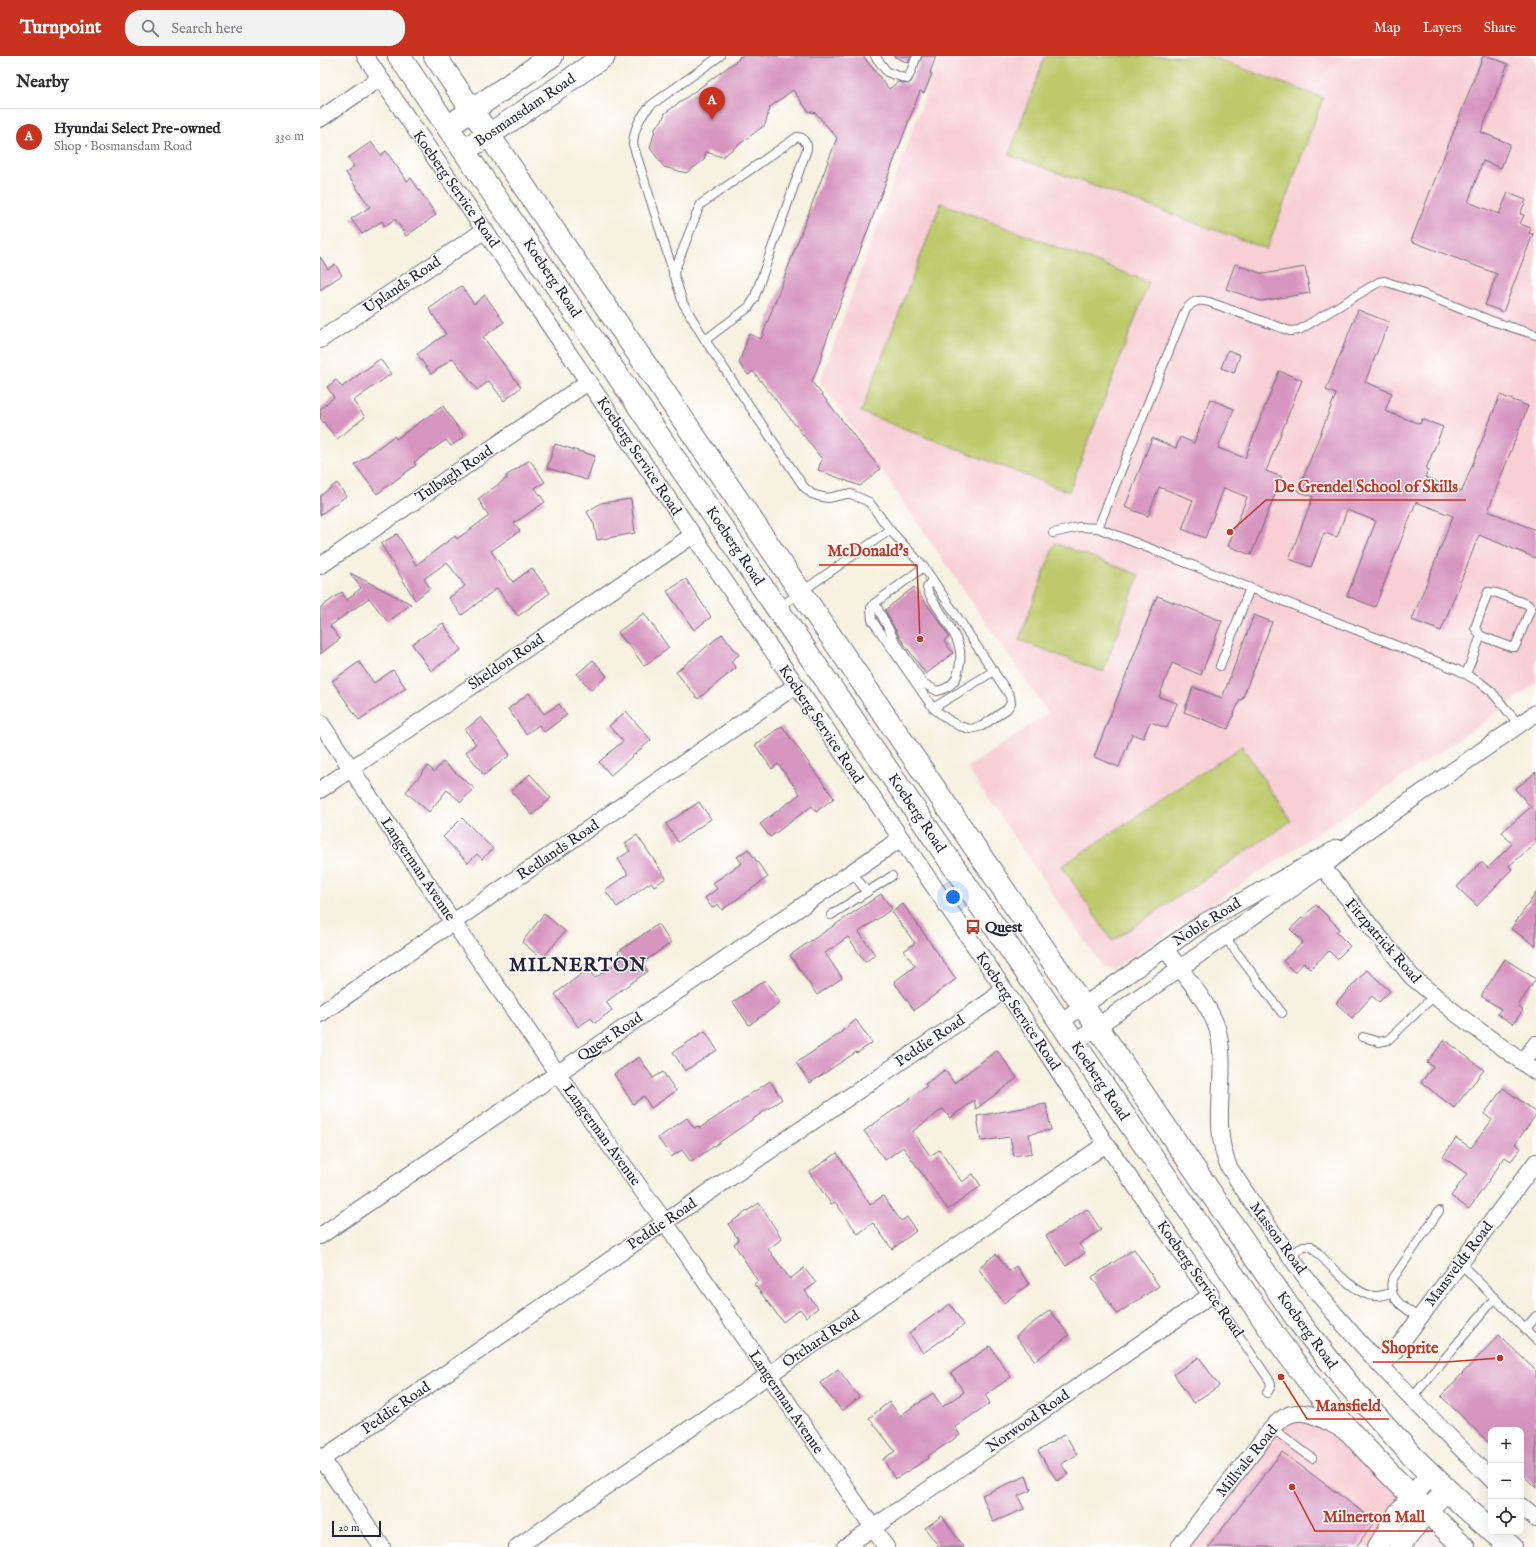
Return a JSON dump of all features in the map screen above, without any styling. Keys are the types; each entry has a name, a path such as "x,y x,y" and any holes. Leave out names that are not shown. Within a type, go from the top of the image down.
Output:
{"main road":[{"name":"Koeberg Road","path":"400,56 1277,1339 1355,1437 1411,1496 1464,1547"},
{"name":"Koeberg Road","path":"435,56 1097,1027 1309,1334 1352,1388 1415,1459 1488,1527"},
{"name":"Bosmansdam Road","path":"448,126 552,56"},
{"name":"Bosmansdam Road","path":"465,150 516,117 604,56"},
{"path":"1497,1535 1511,1547"}],"street":[{"name":"Koeberg Service Road","path":"365,56 1003,990 1034,1033 1106,1144 1211,1295"},
{"path":"320,119 380,78"},
{"name":"Uplands Road","path":"320,340 485,230"},
{"name":"Tulbagh Road","path":"320,566 588,382"},
{"name":"Sheldon Road","path":"320,790 692,535"},
{"name":"Redlands Road","path":"320,1014 796,686"},
{"name":"Noble Road","path":"1074,1043 1226,937 1270,904 1319,863 1520,726 1536,713"},
{"name":"Langerman Avenue","path":"320,722 453,922 557,1073 665,1222 886,1547"},
{"name":"Quest Road","path":"320,1236 900,839"},
{"name":"Noble Road","path":"1060,1022 1204,922 1319,863"},
{"name":"Fitzpatrick Road","path":"1319,863 1412,977 1458,1015 1536,1072"},
{"name":"Masson Road","path":"1165,949 1207,1006 1216,1028 1220,1051 1220,1135 1226,1160 1290,1257 1340,1320 1412,1398 1488,1476"},
{"name":"Peddie Road","path":"321,1457 1003,990"},
{"path":"1523,1062 1536,1044"},
{"name":"Orchard Road","path":"517,1547 1106,1144"},
{"name":"Mansveldt Road","path":"1382,1366 1460,1263 1533,1171"},
{"name":"Norwood Road","path":"845,1547 1211,1295"},
{"name":"Millvale Road","path":"1180,1547 1273,1426 1285,1417 1303,1412 1355,1437"},
{"path":"321,1457 382,1547"},
{"path":"1378,1547 1399,1512 1431,1474"},
{"path":"1400,1547 1427,1511 1447,1490"},
{"path":"1524,1509 1536,1519"}],"lane":[{"path":"720,56 651,104 643,113 634,134 633,144 683,303 704,340 804,487 812,494 828,498 846,494 856,495 869,502 890,530 924,566 1010,696 1011,703 1007,709 982,726 970,729 959,726 933,708 877,628 871,614 871,608 875,603 924,566"},
{"path":"876,56 884,70 905,79 909,76 917,56"},
{"path":"674,275 701,204 797,137 802,138 808,145 808,149 754,300 749,307 704,340"},
{"path":"1098,528 1185,311 1194,302 1200,300 1209,302 1290,331 1299,330 1384,281 1426,295 1492,321 1536,335"},
{"path":"1053,533 1079,527 1098,528 1466,674 1491,691 1520,726"},
{"path":"777,608 890,530"},
{"path":"875,603 895,641 923,683 937,691 944,690 954,682 958,675 961,660 960,650 958,641 929,594 927,588 932,579"},
{"path":"1220,666 1250,588"},
{"path":"1488,592 1497,592 1527,604 1531,608 1515,647 1511,647 1481,636 1476,631 1475,626 1488,592"},
{"path":"1466,674 1481,636"},
{"path":"933,708 994,671"},
{"path":"852,872 867,892"},
{"path":"831,915 892,876"},
{"path":"1226,937 1282,1013"},
{"path":"1363,1038 1379,1042 1388,1040 1434,996"},
{"path":"1419,1318 1394,1297 1392,1293 1392,1280 1439,1211"},
{"path":"1290,1257 1302,1246 1310,1246 1358,1290 1376,1297 1392,1293"},
{"path":"1460,1263 1536,1340"},
{"name":"Koeberg Service Road","path":"1211,1295 1270,1381 1271,1386 1267,1393"},
{"path":"1412,1398 1495,1298"},
{"path":"1525,1329 1536,1316"},
{"path":"1273,1426 1312,1458"}],"shaded area":[{"path":"940,56 1536,56 1536,683 1486,721 1112,970 1101,965 967,768 1048,713 820,381"},
{"path":"1293,1414 1355,1437 1411,1496 1378,1547 1179,1547"},
{"path":"1427,1511 1464,1547 1400,1547"}],"green space":[{"path":"1045,56 1209,56 1323,98 1267,249 1009,155"},
{"path":"941,203 1149,282 1069,492 861,412"},
{"path":"1055,543 1139,575 1103,672 1019,640"},
{"path":"1242,746 1291,821 1112,941 1062,866"}],"building":[{"path":"740,56 863,56 889,89 898,82 907,84 911,82 922,56 936,56 930,73 932,74 924,93 920,91 812,382 880,469 860,486 818,470 822,459 753,371 748,375 739,363 749,334 761,339 837,138 816,113 808,111 793,90 770,107 765,125 722,157 706,152 704,160 686,173 664,167 650,148 656,126 662,121 665,113 739,59"},
{"path":"893,56 911,56 908,63"},
{"path":"1483,56 1488,56 1508,64 1481,132 1510,144 1501,168 1483,161 1468,202 1499,214 1508,193 1526,200 1520,214 1524,215 1520,224 1531,228 1529,233 1533,234 1503,312 1485,305 1497,274 1411,241"},
{"path":"371,142 381,155 386,151 407,181 411,178 436,215 406,236 395,219 385,226 382,221 362,234 351,219 370,207 346,173 354,167 348,158"},
{"path":"320,257 328,269 335,264 342,275 320,290"},
{"path":"1235,264 1263,274 1305,267 1310,293 1261,301 1226,289"},
{"path":"461,286 474,304 485,295 504,322 483,337 521,387 504,401 489,381 477,390 453,358 431,374 417,354 446,334 429,309"},
{"path":"1358,310 1389,322 1365,382 1392,393 1385,411 1420,424 1422,419 1443,427 1426,469 1428,470 1425,477 1462,491 1500,395 1528,406 1488,511 1536,530 1536,558 1479,535 1441,631 1412,620 1453,516 1416,502 1375,607 1347,596 1376,521 1347,510 1337,537 1324,533 1311,567 1289,559 1313,497 1298,491 1336,394 1326,390"},
{"path":"1228,350 1240,355 1234,373 1221,368"},
{"path":"380,359 391,374 353,401 365,417 337,439 320,418 320,409 334,397 327,387 336,380 342,387"},
{"path":"1279,371 1302,380 1266,471 1282,477 1251,555 1228,546 1247,497 1224,488 1205,538 1182,529 1193,500 1159,487 1148,516 1125,507 1152,438 1176,448 1180,437 1194,443 1210,399 1234,409 1218,448 1245,458"},
{"path":"443,406 464,437 451,446 446,440 414,462 416,465 377,494 355,465 394,436 396,439"},
{"path":"555,444 595,456 587,480 547,468"},
{"path":"530,460 545,482 535,488 545,502 514,523 520,531 491,551 513,582 532,568 550,593 518,616 497,588 462,615 449,598 465,586 447,562 424,579 430,588 415,600 381,544 397,534 416,565 455,536 457,539 489,516 478,499 507,478 506,476"},
{"path":"337,483 346,496 320,515 320,496"},
{"path":"631,499 635,533 597,540 594,524 587,512 601,503"},
{"path":"350,573 411,604 388,622 369,598 330,626 340,639 320,654 320,608 342,592 347,600 361,588"},
{"path":"686,579 711,617 694,630 667,591"},
{"path":"914,587 942,625 949,637 944,641 953,653 926,674 900,638 885,610"},
{"path":"1157,596 1222,621 1201,675 1172,663 1159,697 1177,703 1167,728 1150,722 1143,738 1132,734 1119,767 1094,757"},
{"path":"644,613 669,648 644,666 618,632"},
{"path":"1254,615 1272,622 1242,700 1240,699 1228,729 1184,712 1193,687 1222,698"},
{"path":"443,623 461,650 431,671 412,644"},
{"path":"722,634 739,655 731,661 736,668 698,699 676,672"},
{"path":"593,660 607,676 591,690 577,674"},
{"path":"359,662 374,683 393,670 406,688 359,720 332,681"},
{"path":"529,693 544,714 559,704 567,715 544,732 539,725 526,734 508,709"},
{"path":"626,711 651,740 611,775 599,762 623,741 609,726"},
{"path":"481,717 510,755 484,775 466,752 476,744 465,730"},
{"path":"782,726 834,798 816,812 812,806 770,837 760,824 800,794 778,764 772,769 755,745"},
{"path":"443,762 474,788 461,802 447,790 429,812 406,792 428,766 434,772"},
{"path":"1536,772 1536,843 1509,866 1512,869 1477,906 1457,887 1481,862 1488,868 1512,844 1502,832 1531,807 1515,789"},
{"path":"530,774 551,798 532,815 511,791"},
{"path":"699,802 711,819 678,842 666,824"},
{"path":"462,818 493,849 482,859 477,854 468,863 443,837"},
{"path":"637,835 666,878 654,886 651,882 617,907 605,890 628,874 618,859 630,851 625,843"},
{"path":"748,849 768,877 722,910 718,904 712,908 705,898 717,889 713,883 742,863 737,857"},
{"path":"1536,893 1536,946 1511,929"},
{"path":"881,894 892,909 859,932 875,955 865,962 848,937 825,953 842,978 817,995 790,955"},
{"path":"903,904 956,979 914,1010 894,982 915,966 904,951 915,943 892,912"},
{"path":"1316,905 1340,929 1336,932 1350,946 1337,959 1329,951 1310,969 1304,963 1294,972 1283,961 1303,942 1290,929"},
{"path":"544,914 565,931 542,959 522,942"},
{"path":"658,924 671,943 642,963 648,971 606,1002 612,1010 595,1023 591,1018 578,1027 555,994 588,969 595,978 622,959 618,952"},
{"path":"1505,959 1536,979 1518,1006 1523,1010 1513,1024 1497,1014 1501,1009 1481,996"},
{"path":"1367,970 1390,991 1379,1002 1372,996 1352,1018 1336,1003"},
{"path":"765,980 780,1003 749,1025 733,1002"},
{"path":"856,1020 872,1043 810,1083 796,1063 842,1032"},
{"path":"705,1031 717,1050 685,1071 673,1052"},
{"path":"1445,1040 1484,1070 1454,1108 1421,1082 1433,1067 1427,1062"},
{"path":"997,1050 1017,1078 976,1109 974,1100 950,1118 943,1109 913,1131 930,1156 939,1150 962,1182 973,1174 981,1186 948,1210 903,1147 885,1160 864,1131 927,1086 925,1084 945,1070 954,1083"},
{"path":"639,1057 653,1078 663,1072 676,1091 651,1108 644,1096 633,1104 614,1074"},
{"path":"770,1081 782,1099 691,1162 682,1150 671,1157 658,1138 687,1118 694,1128 698,1126 700,1128"},
{"path":"1503,1088 1536,1112 1536,1115 1515,1144 1521,1148 1511,1161 1505,1157 1469,1209 1451,1196 1467,1174 1443,1157 1456,1138 1471,1148 1492,1120 1484,1114"},
{"path":"1046,1104 1051,1130 1029,1134 1032,1153 1014,1156 1010,1137 981,1141 977,1116"},
{"path":"837,1153 870,1205 883,1196 901,1221 907,1217 916,1231 892,1249 873,1223 858,1234 835,1202 831,1204 809,1172"},
{"path":"759,1203 782,1239 768,1249 790,1279 804,1268 816,1283 805,1291 818,1308 806,1317 800,1309 783,1322 754,1284 758,1281 734,1244 739,1240 728,1224"},
{"path":"1087,1209 1101,1230 1079,1244 1085,1253 1066,1266 1046,1236"},
{"path":"1134,1249 1159,1286 1117,1314 1092,1277"},
{"path":"996,1254 1009,1271 1016,1266 1029,1284 1004,1303 978,1268"},
{"path":"950,1304 964,1325 923,1353 909,1333"},
{"path":"1050,1310 1069,1335 1035,1361 1016,1336"},
{"path":"1499,1335 1536,1371 1536,1488 1524,1476 1524,1427 1488,1427 1488,1442 1441,1396"},
{"path":"990,1346 1011,1377 985,1395 990,1403 955,1427 960,1435 928,1456 929,1458 895,1479 883,1459 895,1451 869,1418 889,1402 900,1416 933,1393 942,1407 964,1392 951,1373"},
{"path":"1199,1357 1219,1386 1193,1403 1174,1374"},
{"path":"838,1369 859,1397 842,1411 820,1383"},
{"path":"1065,1434 1077,1455 1061,1464 1068,1474 1057,1481 1038,1451"},
{"path":"1282,1452 1375,1521 1356,1547 1208,1547"},
{"path":"1026,1476 1031,1490 1018,1496 1024,1509 993,1522 982,1495"},
{"path":"942,1516 963,1547 939,1547 925,1528"}],"place":[{"name":"Hyundai Select Pre-owned","path":"712,120"},
{"name":"De Grendel School of Skills","path":"1230,532"},
{"name":"McDonald's","path":"920,639"},
{"name":"Quest","path":"973,927"},
{"name":"Shoprite","path":"1500,1358"},
{"name":"Mansfield","path":"1281,1377"},
{"name":"Milnerton Mall","path":"1292,1487"}],"district":[{"name":"MILNERTON","path":"578,966"}]}
